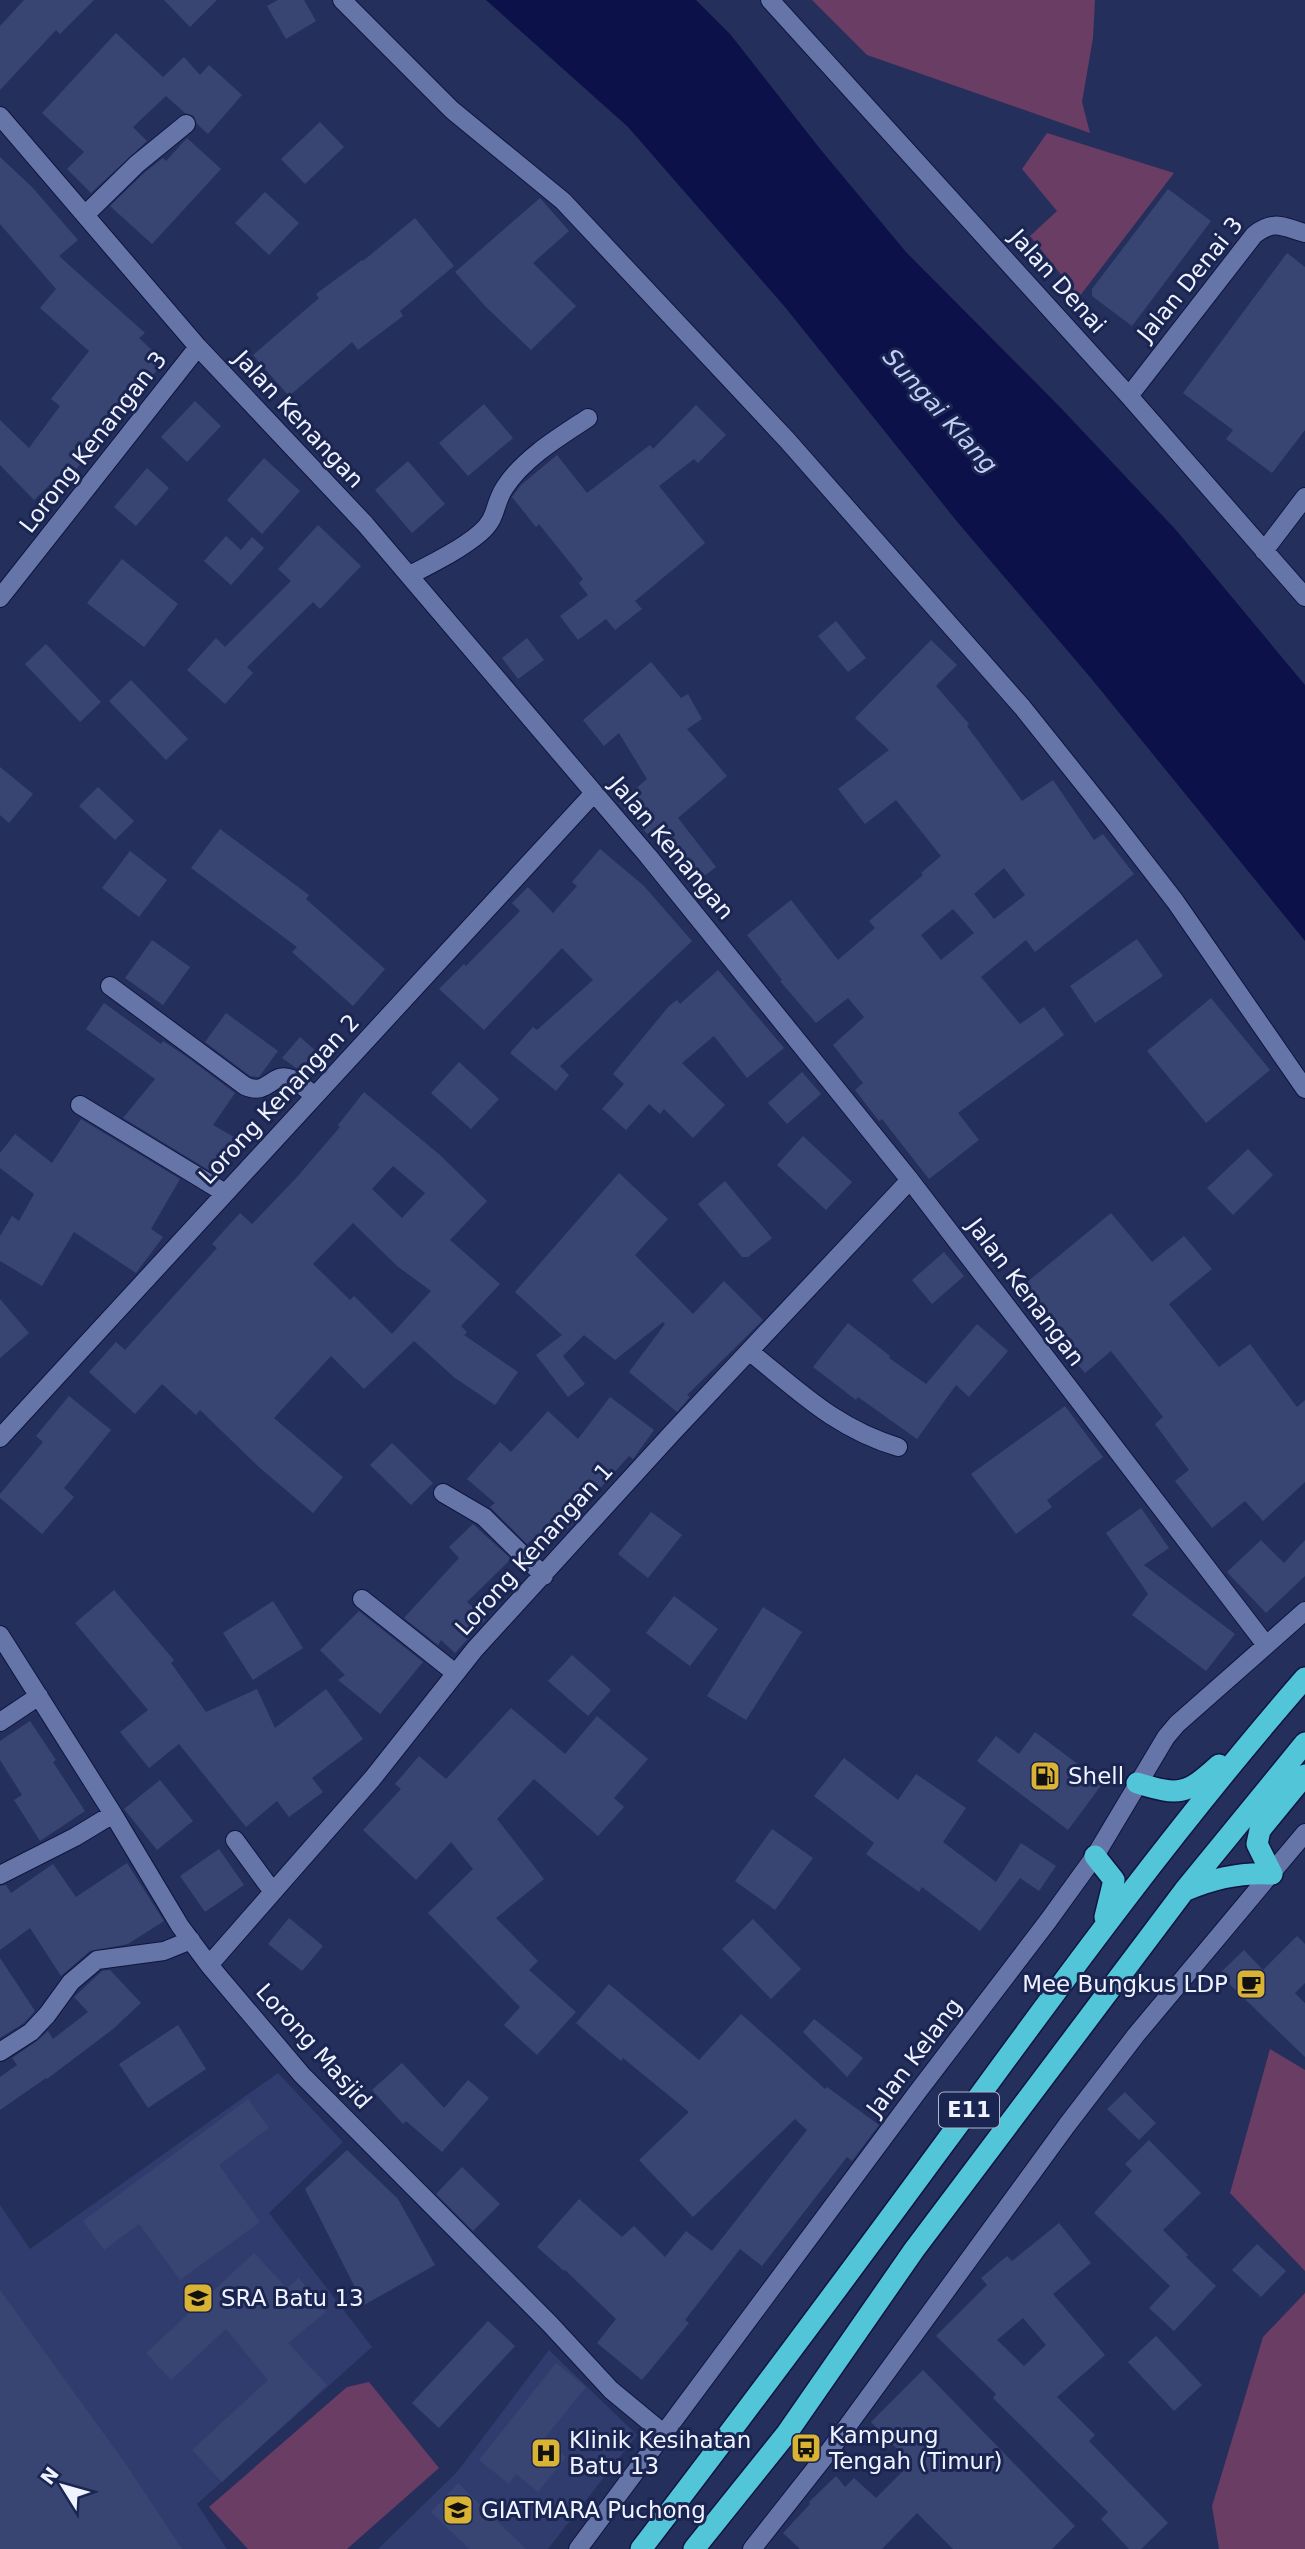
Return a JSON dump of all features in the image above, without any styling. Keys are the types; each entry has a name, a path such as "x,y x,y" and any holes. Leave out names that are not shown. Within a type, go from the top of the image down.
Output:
{"highway":[{"name":"E11","path":"641,2549 753,2405 1101,1929 1259,1731 1305,1678"},
{"path":"1137,1783 1167,1792 1194,1788 1259,1731"},
{"name":"E11","path":"694,2549 787,2433 914,2250 1184,1891 1305,1743"},
{"path":"1184,1891 1211,1879 1251,1873 1272,1874 1257,1844 1259,1830 1305,1774"},
{"path":"1095,1856 1114,1880 1101,1929"}],"street":[{"path":"342,0 452,110 563,201 787,440 1023,708 1110,817 1175,901 1305,1089"},
{"name":"Jalan Denai","path":"770,0 1129,396 1305,597"},
{"name":"Jalan Kenangan","path":"0,116 198,347 410,575 594,793 910,1180 1266,1645"},
{"path":"85,215 136,164 186,124"},
{"name":"Jalan Denai 3","path":"1129,396 1254,234 1266,225 1305,233"},
{"name":"Lorong Kenangan 3","path":"0,598 198,347"},
{"path":"410,575 479,534 494,519 497,502 515,474 554,441 587,418"},
{"path":"1265,551 1305,497"},
{"name":"Lorong Kenangan 2","path":"0,1438 594,793"},
{"path":"110,986 245,1086 255,1090 276,1079 291,1079 315,1096"},
{"path":"80,1105 225,1193"},
{"name":"Lorong Kenangan 1","path":"209,1965 372,1779 454,1672 910,1180"},
{"path":"749,1352 836,1421 865,1436 898,1447"},
{"path":"443,1493 484,1517 544,1576"},
{"path":"362,1599 454,1672"},
{"name":"Jalan Kelang","path":"578,2549 1095,1856 1137,1783 1177,1724 1305,1611"},
{"name":"Lorong Masjid","path":"0,1635 180,1926 209,1965 302,2075 550,2323 611,2390 663,2433"},
{"path":"0,1722 38,1696"},
{"path":"0,1875 75,1837 113,1814"},
{"path":"752,2549 830,2450 909,2338 1120,2055 1305,1833"},
{"path":"235,1840 273,1892"},
{"path":"0,2052 31,2032 71,1982 97,1960 164,1951 191,1940"}],"shaded area":[{"path":"812,0 1095,0 1093,38 1082,102 1090,133 867,55"},
{"path":"1047,133 1174,173 1079,297 1030,236 1057,211 1022,169"},
{"path":"1270,2049 1305,2070 1305,2271 1230,2193"},
{"name":"SRA Batu 13","path":"278,2073 343,2142 269,2213 372,2347 197,2504 227,2549 0,2549 0,2205 30,2249"},
{"path":"1305,2293 1305,2549 1219,2549 1212,2506 1263,2337"},
{"name":"Klinik Kesihatan Batu 13","path":"549,2350 637,2435 548,2549 378,2549 457,2472"},
{"path":"369,2382 439,2468 347,2549 248,2549 209,2507 347,2387"}],"water":[{"name":"Sungai Klang","path":"486,0 696,0 730,34 906,252 1059,406 1176,530 1305,685 1305,941 1090,677 959,524 785,307 628,127"}],"building":[{"path":"24,0 94,0 60,34 56,30 0,90 0,26"},
{"path":"164,0 217,0 190,27"},
{"path":"278,0 304,0 316,21 286,39 267,6"},
{"path":"116,33 163,77 184,57 200,75 209,65 242,95 208,134 197,124 194,116 185,113 166,96 133,127 147,141 91,193 67,169 84,152 42,113"},
{"path":"320,122 344,147 305,184 281,159"},
{"path":"187,138 221,169 152,244 110,206 145,172 163,158 166,161"},
{"path":"0,157 32,187 78,240 59,256 145,333 139,338 165,362 90,447 92,448 75,471 69,466 34,500 0,465 0,420 29,448 60,406 51,399 89,351 40,308 56,289 0,224"},
{"path":"1168,189 1211,221 1132,326 1092,296 1092,289"},
{"path":"265,192 299,223 269,255 235,223"},
{"path":"540,198 569,231 533,263 576,306 531,350 485,306 455,272"},
{"path":"415,218 454,266 400,311 403,316 358,350 352,342 289,396 253,355 319,298 316,294 363,261"},
{"path":"1287,253 1305,267 1305,430 1272,473 1226,439 1233,430 1183,393"},
{"path":"195,401 221,426 187,462 161,437"},
{"path":"484,404 513,438 468,476 439,443"},
{"path":"696,405 726,435 698,463 694,459 659,486 705,543 635,601 642,609 615,630 606,619 578,640 560,616 588,595 579,583 583,579 539,524 536,527 512,497 521,485 557,455 587,493 650,445 653,449"},
{"path":"264,458 300,491 262,534 227,500"},
{"path":"408,461 445,504 412,533 375,490"},
{"path":"147,468 169,488 136,526 114,507"},
{"path":"318,525 361,566 320,609 313,602 247,667 253,673 225,704 187,670 216,638 225,647 291,581 278,569"},
{"path":"226,536 241,550 252,537 264,548 231,585 204,561"},
{"path":"122,559 178,604 144,647 87,603"},
{"path":"836,621 866,658 848,672 818,636"},
{"path":"527,638 544,660 518,679 502,658"},
{"path":"931,640 957,665 936,686 969,724 967,726 1022,801 1053,780 1094,840 1103,834 1134,874 1035,952 1026,940 981,977 1020,1024 1044,1007 1064,1035 958,1113 979,1140 929,1179 882,1119 879,1121 855,1090 863,1083 833,1045 864,1017 848,998 816,1023 780,981 782,980 747,935 791,900 838,960 875,928 869,921 941,856 896,800 865,824 838,789 889,750 855,718","holes":["1004,868 1025,895 994,919 974,894","953,909 974,933 941,960 921,935"]},
{"path":"46,644 101,702 80,722 25,664"},
{"path":"651,662 681,698 688,694 702,719 687,729 727,776 678,818 716,867 691,886 655,838 653,840 619,803 647,779 619,733 604,746 583,720"},
{"path":"131,680 188,739 166,760 109,701"},
{"path":"0,767 33,794 9,823 0,815"},
{"path":"98,787 134,821 115,840 79,806"},
{"path":"220,829 309,895 306,899 385,969 353,1006 292,952 297,947 191,868"},
{"path":"600,849 644,886 692,941 560,1066 569,1075 556,1091 510,1053 533,1027 537,1030 593,980 562,948 484,1030 439,989 464,964 466,966 520,911 512,903 528,887 553,913 577,886 572,882"},
{"path":"130,851 167,880 139,917 102,888"},
{"path":"1137,939 1163,976 1095,1023 1070,986"},
{"path":"152,940 190,967 163,1005 125,978"},
{"path":"718,970 784,1048 747,1078 714,1036 682,1063 725,1105 693,1138 664,1109 660,1114 649,1104 626,1130 602,1109 624,1084 613,1074 669,1006 677,1000 680,1004"},
{"path":"1211,998 1270,1070 1206,1123 1147,1051"},
{"path":"104,1003 161,1044 163,1041 187,1057 235,1093 213,1125 241,1141 220,1177 123,1118 155,1079 86,1029"},
{"path":"226,1013 278,1051 259,1077 250,1076 205,1042"},
{"path":"300,1037 326,1060 310,1078 282,1058"},
{"path":"459,1062 499,1099 471,1129 431,1093"},
{"path":"802,1072 821,1094 787,1124 768,1103"},
{"path":"364,1092 440,1155 487,1201 450,1240 500,1284 461,1326 467,1332 464,1335 518,1372 495,1405 455,1378 414,1341 364,1389 331,1356 274,1418 343,1477 313,1513 260,1468 200,1410 196,1415 162,1384 135,1414 89,1372 116,1342 125,1350 217,1248 212,1244 240,1213 252,1224 297,1177 340,1127 338,1125","holes":["393,1166 425,1193 402,1218 372,1189","353,1223 397,1266 431,1291 392,1334 354,1296 350,1300 313,1264"]},
{"path":"81,1119 180,1179 151,1229 163,1237 136,1273 74,1232 42,1286 0,1261 0,1236 12,1216 19,1221 34,1194 0,1168 0,1153 15,1134 52,1163"},
{"path":"803,1136 852,1182 826,1210 777,1165"},
{"path":"1248,1149 1273,1175 1233,1215 1207,1188"},
{"path":"619,1173 668,1219 635,1255 693,1314 724,1281 763,1320 687,1395 690,1397 677,1412 629,1372 665,1324 663,1322 615,1360 584,1335 563,1356 585,1384 568,1397 536,1355 562,1335 515,1292"},
{"path":"725,1181 772,1238 748,1257 742,1257 698,1204"},
{"path":"1111,1213 1152,1262 1184,1236 1212,1269 1169,1304 1219,1367 1250,1344 1297,1407 1305,1400 1305,1482 1263,1521 1245,1501 1212,1528 1175,1481 1189,1470 1155,1424 1163,1417 1111,1351 1085,1373 1057,1340 1060,1337 1020,1288"},
{"path":"944,1252 964,1276 932,1304 912,1280"},
{"path":"0,1299 29,1333 0,1358"},
{"path":"848,1323 890,1356 889,1358 926,1384 977,1324 1008,1351 969,1397 956,1385 917,1439 858,1397 856,1400 813,1367"},
{"path":"69,1396 111,1430 64,1488 74,1497 42,1534 0,1498 0,1494 43,1442 36,1436"},
{"path":"610,1397 654,1430 633,1459 629,1456 577,1514 580,1517 541,1554 530,1541 527,1544 490,1507 495,1503 467,1479 500,1442 511,1452 548,1411 578,1439"},
{"path":"1065,1406 1103,1457 1047,1500 1052,1507 1016,1534 971,1474"},
{"path":"392,1443 433,1483 411,1505 370,1465"},
{"path":"1141,1508 1169,1548 1144,1565 1235,1634 1206,1671 1132,1615 1148,1594 1106,1533"},
{"path":"651,1512 682,1535 648,1578 618,1554"},
{"path":"473,1524 511,1559 467,1602 486,1619 455,1653 441,1640 438,1645 404,1618 459,1558 449,1547"},
{"path":"1261,1540 1284,1563 1305,1540 1305,1576 1266,1613 1227,1572"},
{"path":"114,1590 174,1660 171,1663 206,1712 257,1689 275,1728 326,1689 363,1739 312,1778 323,1792 289,1817 277,1801 246,1827 179,1744 149,1768 120,1732 148,1710 75,1623"},
{"path":"674,1596 718,1629 690,1666 646,1633"},
{"path":"273,1601 303,1648 253,1680 223,1633"},
{"path":"763,1607 802,1632 746,1720 707,1696"},
{"path":"359,1611 423,1662 380,1714 338,1680 345,1675 320,1650"},
{"path":"572,1655 611,1690 588,1716 548,1681"},
{"path":"511,1708 565,1754 597,1716 648,1759 614,1798 624,1807 598,1836 534,1779 497,1819 544,1879 496,1918 538,1961 529,1970 576,2012 537,2055 504,2025 520,2007 428,1913 473,1869 451,1842 416,1880 363,1830 401,1789 395,1784 419,1756 446,1779"},
{"path":"30,1721 85,1811 40,1841 14,1800 22,1795 0,1760 0,1741"},
{"name":"Shell","path":"1035,1732 1103,1783 1068,1830 977,1761 996,1736 1019,1754"},
{"path":"844,1758 898,1800 916,1774 966,1808 943,1842 996,1882 1021,1843 1056,1866 1039,1891 1020,1878 980,1931 922,1887 919,1892 866,1854 874,1843 814,1796"},
{"path":"160,1780 193,1821 157,1850 124,1809"},
{"path":"772,1829 813,1858 775,1910 735,1881"},
{"path":"219,1849 244,1885 205,1912 180,1876"},
{"path":"127,1863 164,1921 128,1944 90,1951 61,1976 30,1928 0,1950 0,1886 6,1885 11,1893 53,1864 76,1897"},
{"path":"289,1918 323,1946 302,1971 268,1944"},
{"path":"753,1919 801,1969 771,1999 722,1949"},
{"path":"1297,1936 1305,1944 1305,1983 1295,1993 1305,2003 1305,2057 1219,1974 1244,1950 1263,1970"},
{"path":"0,1958 35,2011 24,2023 0,2038"},
{"path":"110,1970 141,2003 113,2029 47,2079 0,2110 0,2077 17,2065 12,2058 48,2031 53,2039 88,2012 74,1997 102,1971"},
{"path":"609,1984 699,2060 741,2014 825,2089 827,2087 879,2125 852,2161 847,2157 762,2266 740,2249 685,2320 689,2323 642,2380 597,2343 616,2319 537,2247 579,2199 622,2237 634,2226 665,2257 686,2231 712,2251 807,2130 795,2119 693,2217 639,2160 689,2112 576,2023"},
{"path":"814,2019 863,2058 847,2077 803,2032"},
{"path":"178,2025 206,2069 148,2108 119,2064"},
{"path":"402,2063 444,2108 468,2080 489,2098 442,2152 406,2121 403,2124 372,2090"},
{"path":"1125,2092 1156,2123 1139,2140 1107,2109"},
{"path":"248,2099 269,2128 219,2165 260,2222 180,2280 139,2224 104,2250 83,2221"},
{"path":"1149,2140 1201,2193 1163,2230 1216,2286 1174,2331 1149,2308 1170,2286 1094,2213 1132,2171 1125,2164"},
{"path":"347,2150 398,2199 435,2265 364,2305 305,2189"},
{"path":"462,2167 500,2204 473,2231 436,2194"},
{"path":"1059,2223 1091,2263 1053,2294 1105,2355 1057,2397 1095,2435 1089,2441 1168,2523 1141,2549 1129,2549 1101,2519 1108,2512 993,2398 996,2394 936,2336 987,2285 981,2278 1007,2256 1012,2261","holes":["1023,2318 1046,2345 1024,2366 997,2340"]},
{"path":"1257,2244 1286,2271 1261,2297 1232,2270"},
{"path":"254,2253 287,2288 299,2278 326,2312 288,2343 327,2385 222,2482 192,2450 268,2380 226,2329 171,2380 146,2353"},
{"path":"0,2290 125,2463 182,2549 0,2549"},
{"path":"488,2321 515,2346 439,2428 412,2403"},
{"path":"1156,2336 1202,2385 1174,2411 1128,2362"},
{"path":"556,2363 586,2387 544,2439 566,2457 538,2492 516,2474 509,2484 479,2460"},
{"path":"923,2370 1075,2526 1052,2549 953,2549 917,2513 882,2549 800,2549 783,2533 836,2476 845,2487 854,2478 876,2498 911,2463 871,2422"},
{"path":"458,2483 526,2549 469,2549 431,2512"}],"place":[{"name":"Shell","path":"1045,1776"},
{"name":"Mee Bungkus LDP","path":"1251,1984"},
{"name":"SRA Batu 13","path":"198,2298"},
{"name":"Kampung Tengah (Timur)","path":"806,2448"},
{"name":"Klinik Kesihatan Batu 13","path":"546,2453"},
{"name":"GIATMARA Puchong","path":"458,2510"}]}
